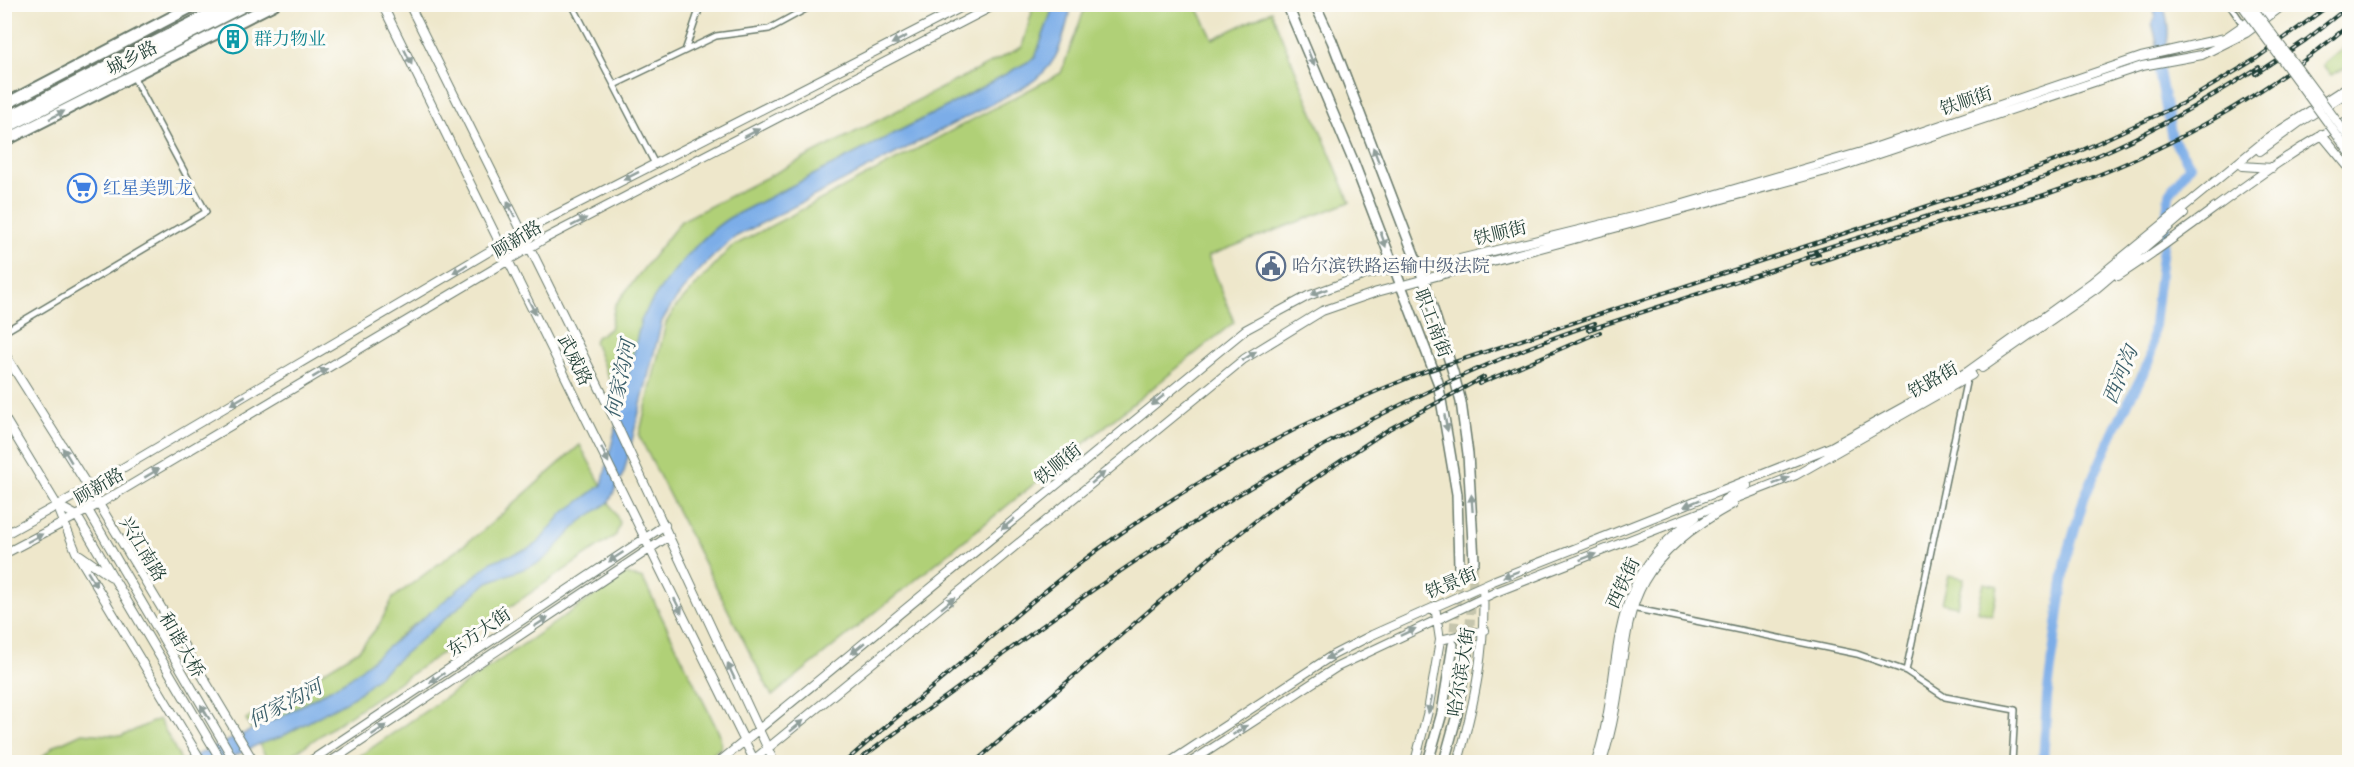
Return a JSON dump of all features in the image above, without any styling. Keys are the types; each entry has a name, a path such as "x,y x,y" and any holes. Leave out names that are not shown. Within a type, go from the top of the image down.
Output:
{"highway":[{"name":"城乡路","path":"4,105 197,4"},
{"path":"41,86 94,65 215,4"},
{"path":"4,119 230,4"},
{"path":"4,129 248,4"},
{"name":"城乡路","path":"4,141 274,4"}],"main road":[{"name":"武威路","path":"382,4 580,402 745,741 753,762"},
{"name":"武威路","path":"409,4 602,393 774,762"},
{"name":"顾新路","path":"4,535 87,489 522,232 968,4"},
{"name":"顾新路","path":"4,554 99,504 530,248 997,4"},
{"name":"职工南街","path":"1287,4 1352,158 1425,345 1440,393 1458,494 1459,566"},
{"name":"职工南街","path":"1315,4 1423,278 1461,402 1471,486 1474,561"},
{"path":"2241,4 2349,153"},
{"path":"2250,4 2349,139"},
{"name":"铁顺街","path":"719,762 1245,330 1308,296 1362,276 1394,269 1431,266 1673,207 1865,151 2141,61 2224,38 2244,26 2264,8 2274,4"},
{"name":"铁顺街","path":"753,762 1244,359 1322,311 1423,278 1696,208 1837,168 2141,61 2202,55 2246,33 2286,4"},
{"path":"2151,239 2277,132 2349,85"},
{"path":"2177,217 2300,122 2349,91"},
{"path":"2089,294 2152,255 2321,134 2349,120"},
{"path":"2321,134 2349,169"},
{"path":"2242,166 2272,168"},
{"name":"铁路街","path":"1707,510 1796,475 1966,378 2089,294 2151,239"},
{"name":"铁路街","path":"1766,474 1831,447 1967,372 2151,239"},
{"name":"兴江南路","path":"4,353 87,489 99,504 254,762"},
{"path":"4,417 57,505 76,552 202,762"},
{"name":"西铁街","path":"1596,762 1606,721 1620,625 1633,587 1661,545 1707,510 1766,474"},
{"name":"铁景街","path":"1170,762 1333,655 1482,586 1766,474"},
{"name":"西铁街","path":"1602,762 1632,608 1651,567 1668,549 1713,515 1763,488"},
{"path":"87,489 88,510"},
{"path":"57,505 76,516"},
{"name":"和谐大桥","path":"88,510 235,762"},
{"name":"铁景街","path":"1191,762 1337,667 1483,598 1707,510"},
{"name":"和谐大桥","path":"76,516 222,762"},
{"name":"东方大街","path":"309,762 665,525"},
{"name":"东方大街","path":"330,762 669,536"},
{"path":"76,552 112,577"},
{"name":"哈尔滨大街","path":"1458,762 1471,717 1485,630 1482,586"},
{"name":"哈尔滨大街","path":"1415,762 1428,711 1440,640 1435,606"},
{"path":"1440,640 1485,630"},
{"path":"1444,762 1457,715 1469,641"},
{"path":"1428,762 1442,713 1453,645"}],"street":[{"path":"572,4 655,164"},
{"path":"685,51 701,4"},
{"path":"614,85 716,36 769,29 815,4"},
{"path":"2229,4 2244,26"},
{"path":"4,332 206,212 133,76"},
{"path":"1906,671 1966,378"},
{"path":"1632,608 1857,654 1906,671 1945,697 2016,710 2012,762"}],"green space":[{"path":"1029,5 1054,5 1035,58 948,106 729,218 641,321 621,408 594,342 596,337 610,329 615,305 681,221 1022,47 1032,12"},
{"path":"1086,5 1196,5 1213,39 1271,11 1350,202 1208,256 1234,322 772,696 639,436 666,323 675,308 731,247 1061,73"},
{"path":"2349,43 2349,66 2331,75 2323,65"},
{"path":"580,445 602,486 562,514 538,543 407,629 372,662 350,678 283,716 251,729 246,719 359,650 379,625 393,598 485,529"},
{"path":"609,502 620,523 616,535 284,760 267,759 259,744 281,737 354,697 488,582 539,563 580,522"},
{"path":"626,574 643,579 720,735 721,747 703,762 351,762"},
{"path":"1949,575 1964,578 1957,606 1942,603"},
{"path":"1984,583 1998,586 1992,615 1977,611"},
{"path":"159,719 182,762 37,762 54,746 82,733 122,736"}],"water":[{"path":"1054,5 1072,5 1062,41 1047,69 1026,86 735,237 714,255 677,298 662,321 624,472 609,502 580,522 550,554 539,563 488,582 354,697 281,737 259,744 221,762 181,762 283,716 350,678 493,561 528,549 538,543 562,514 602,485 641,321 657,294 692,250 729,218 948,106 1035,58"},
{"path":"2152,5 2163,5 2166,13 2168,40 2162,57 2151,70 2157,42 2152,23 2155,17"}],"waterway":[{"name":"西河沟","path":"2043,762 2047,697 2066,560 2084,498 2117,424 2150,360 2169,194 2190,165 2172,138 2158,67 2161,53"}],"tunnel":[{"path":"1469,641 1474,561"},
{"path":"1453,644 1459,566"}],"railway":[{"path":"845,762 1024,609 1090,556 1181,494 1297,429 1418,374 1970,192 2076,153 2185,102 2257,58 2331,4"},
{"path":"2255,74 2306,40 2350,5"},
{"path":"1812,264 1963,216 2047,194 2128,162 2168,144 2244,101 2281,77 2350,24"},
{"path":"1809,253 1988,197 2094,157 2178,115 2259,67"},
{"path":"1588,330 1819,254"},
{"path":"858,761 1117,573 1270,476 1428,391 1511,355 1595,323"},
{"path":"1479,384 1600,332"},
{"path":"975,762 1213,555 1279,502 1389,429 1484,377"}],"place":[{"name":"群力物业","path":"233,39"},
{"name":"红星美凯龙","path":"82,188"},
{"name":"哈尔滨铁路运输中级法院","path":"1271,266"}],"water label":[{"name":"何家沟河","path":"620,379"},
{"name":"何家沟河","path":"285,703"}]}
